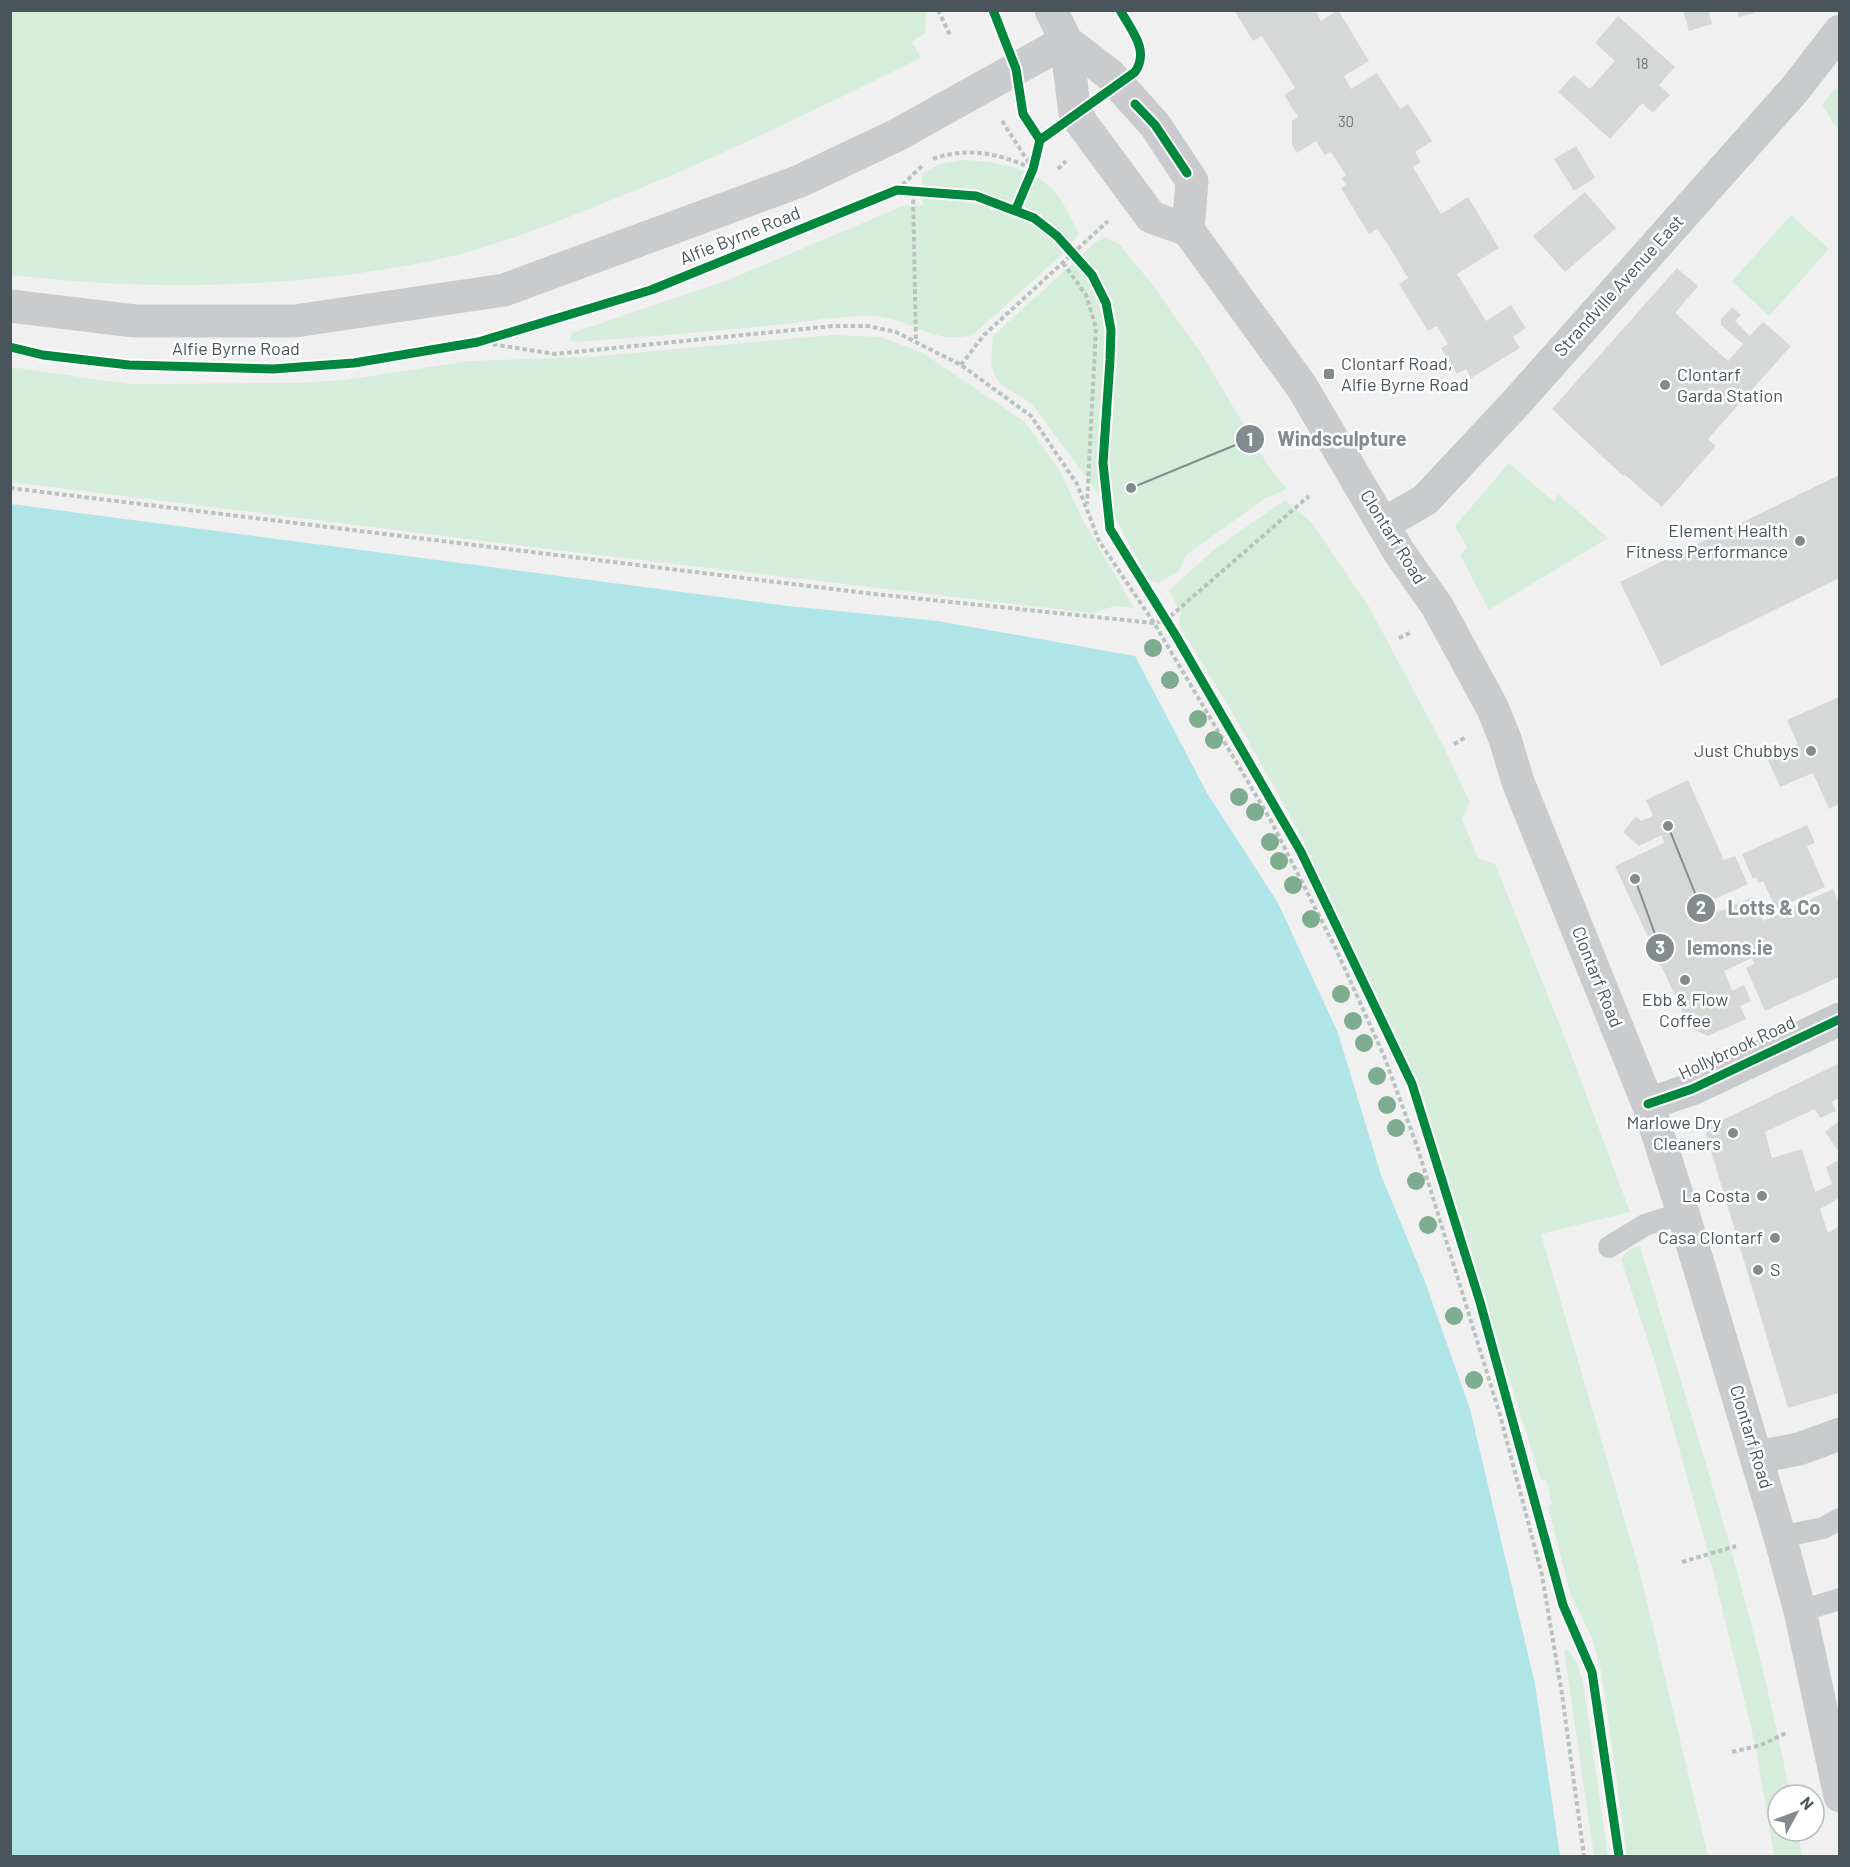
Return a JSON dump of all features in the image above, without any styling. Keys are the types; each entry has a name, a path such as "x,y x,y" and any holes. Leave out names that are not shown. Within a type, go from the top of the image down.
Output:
{"main road":[{"path":"1051,10 1066,41 1075,114 1151,217 1188,230 1192,181 1155,125 1109,74 1066,41"},
{"name":"Alfie Byrne Road","path":"10,306 135,321 295,321 504,290 800,181 897,135 1066,41"},
{"name":"Clontarf Road","path":"1188,230 1302,387 1399,552 1437,606 1492,707 1505,739 1518,782 1648,1104 1683,1213 1757,1457 1800,1611 1839,1796"}],"street":[{"name":"Strandville Avenue East","path":"1383,524 1425,500 1514,405 1795,89 1839,31"},
{"name":"Hollybrook Road","path":"1648,1104 1692,1089 1839,1019"},
{"path":"1757,1457 1799,1449 1839,1434"}],"lane":[{"path":"1609,1247 1645,1225 1683,1213"},
{"path":"1780,1538 1823,1528 1839,1519"},
{"path":"1800,1611 1839,1599"}],"path":[{"path":"938,10 951,37"},
{"path":"1002,121 1032,173"},
{"path":"893,192 924,164 936,158 967,151 1004,156 1032,173"},
{"path":"1032,173 1037,155"},
{"path":"893,192 918,192 916,342"},
{"path":"961,365 984,335 1063,263 1076,257 1108,221"},
{"path":"1065,245 1076,257"},
{"path":"1063,263 1086,295 1096,328 1087,506"},
{"path":"474,342 555,354 841,326 868,326 896,332 961,365 1031,416 1057,451 1077,484 1099,542 1154,623 1270,819 1335,947 1384,1056 1417,1146 1500,1415 1542,1575 1562,1694 1584,1857"},
{"path":"474,342 500,336"},
{"path":"10,488 816,587 1168,624 1309,496"},
{"path":"1160,610 1168,624"},
{"path":"1241,750 1283,822"},
{"path":"1332,917 1352,960"},
{"path":"1682,1562 1736,1546"},
{"path":"1732,1752 1761,1745 1786,1733"}],"green space":[{"path":"11,10 926,11 925,33 912,42 921,58 721,153 535,230 447,257 374,271 271,282 166,285 114,284 11,275"},
{"path":"1836,87 1839,92 1839,132 1822,105"},
{"path":"961,160 999,164 1037,177 1056,193 1079,234 1060,256 973,335 945,337 895,320 867,316 646,337 574,342 569,340 572,333 728,280 903,206 923,205 922,174 940,164"},
{"path":"1791,215 1829,249 1769,316 1732,281"},
{"path":"1105,237 1119,244 1152,284 1201,353 1269,467 1287,489 1266,498 1187,554 1179,571 1158,583 1148,580 1114,515 1032,404 1000,384 991,364 993,336 1097,241"},
{"path":"831,335 881,337 923,353 1025,422 1059,469 1084,522 1134,608 1115,606 1091,613 548,549 11,482 11,367 129,384 297,383 345,380 469,361 588,357"},
{"path":"1509,463 1554,502 1558,494 1608,538 1489,610 1460,555 1467,547 1455,526"},
{"path":"1285,500 1312,523 1369,607 1444,747 1470,803 1462,819 1478,858 1495,864 1567,1043 1630,1212 1541,1234 1639,1569 1708,1856 1627,1856 1602,1675 1592,1638 1570,1593 1548,1507 1552,1503 1546,1480 1541,1480 1433,1136 1390,1032 1300,834 1231,710 1181,629 1179,620 1181,613 1169,590 1216,548"},
{"path":"1640,1246 1722,1519 1759,1656 1788,1783 1766,1783 1766,1809 1755,1744 1712,1567 1655,1362 1621,1259 1627,1251"},
{"path":"1564,1650 1568,1650 1577,1663 1583,1682 1608,1856 1594,1856"},
{"path":"1772,1843 1799,1843 1802,1856 1774,1856"}],"water":[{"path":"11,504 788,606 938,621 1135,656 1207,793 1278,903 1338,1033 1381,1175 1424,1279 1470,1409 1535,1684 1560,1856 11,1856"}],"building":[{"path":"1234,10 1315,10 1321,21 1338,10 1369,61 1344,76 1351,89 1377,73 1400,109 1408,104 1432,141 1415,152 1421,162 1413,167 1441,214 1468,197 1499,248 1457,274 1486,321 1511,305 1526,328 1513,337 1520,348 1471,378 1466,369 1457,374 1441,348 1448,344 1437,326 1428,331 1399,284 1408,278 1389,246 1377,229 1369,234 1341,188 1346,185 1342,178 1346,175 1331,152 1325,155 1316,141 1297,153 1292,145 1292,121 1298,117 1284,95 1295,88 1262,36 1253,41"},
{"path":"1683,10 1708,10 1712,24 1689,31"},
{"path":"1737,10 1753,10 1754,13 1739,17"},
{"path":"1618,16 1675,67 1659,85 1670,95 1653,113 1642,103 1610,139 1558,92 1574,75 1590,89 1615,61 1595,43"},
{"path":"1576,146 1595,178 1574,191 1554,159"},
{"path":"1585,192 1616,228 1565,272 1533,236"},
{"name":"Clontarf Garda Station","path":"1677,268 1698,286 1675,313 1728,361 1743,344 1721,325 1721,319 1732,307 1741,315 1735,321 1750,336 1763,322 1791,346 1708,439 1716,446 1662,507 1624,474 1623,476 1552,409"},
{"path":"1839,475 1839,578 1661,666 1620,582"},
{"name":"Just Chubbys","path":"1839,697 1839,804 1829,809 1813,773 1780,787 1767,758 1798,744 1787,720"},
{"path":"1688,780 1724,860 1735,856 1748,884 1713,900 1718,912 1752,897 1763,921 1833,889 1839,904 1839,977 1765,1011 1746,968 1754,964 1752,958 1724,971 1732,991 1744,985 1751,1001 1740,1006 1746,1019 1708,1036 1690,1028 1615,866 1664,843 1662,835 1639,846 1623,832 1636,816 1641,821 1653,816 1646,800"},
{"path":"1807,825 1815,843 1807,846 1825,887 1776,909 1763,881 1758,883 1756,877 1753,879 1742,854"},
{"path":"1838,1064 1839,1098 1832,1102 1836,1111 1820,1118 1815,1109 1765,1132 1772,1158 1802,1149 1815,1192 1832,1184 1826,1167 1839,1160 1839,1198 1820,1209 1828,1233 1839,1226 1839,1393 1788,1408 1706,1134 1708,1127"},
{"path":"1839,1121 1839,1152 1825,1132"}],"cycle path":[{"path":"993,10 1016,69 1023,114 1040,140"},
{"path":"1016,209 1033,169 1040,140 1135,72 1141,56 1140,48 1120,10"},
{"path":"1135,104 1155,125 1187,173"},
{"path":"10,347 43,355 129,365 273,369 354,363 478,342 651,290 897,190 976,196 1034,218 1057,236 1092,275 1106,303 1111,330 1103,463 1110,529 1176,636 1301,852 1412,1084 1480,1302 1563,1605 1592,1672 1619,1856"},
{"path":"1648,1104 1692,1089 1840,1019"}],"place":[{"name":"Clontarf Road, Alfie Byrne Road","path":"1329,374"},
{"name":"Clontarf Garda Station","path":"1665,385"},
{"name":"Windsculpture","path":"1131,488"},
{"name":"Element Health Fitness Performance","path":"1800,541"},
{"name":"Just Chubbys","path":"1811,751"},
{"name":"Lotts & Co","path":"1668,826"},
{"name":"lemons.ie","path":"1635,879"},
{"name":"Ebb & Flow Coffee","path":"1685,980"},
{"name":"Marlowe Dry Cleaners","path":"1733,1133"},
{"name":"La Costa","path":"1762,1196"},
{"name":"Casa Clontarf","path":"1775,1238"},
{"name":"S","path":"1758,1270"}]}
